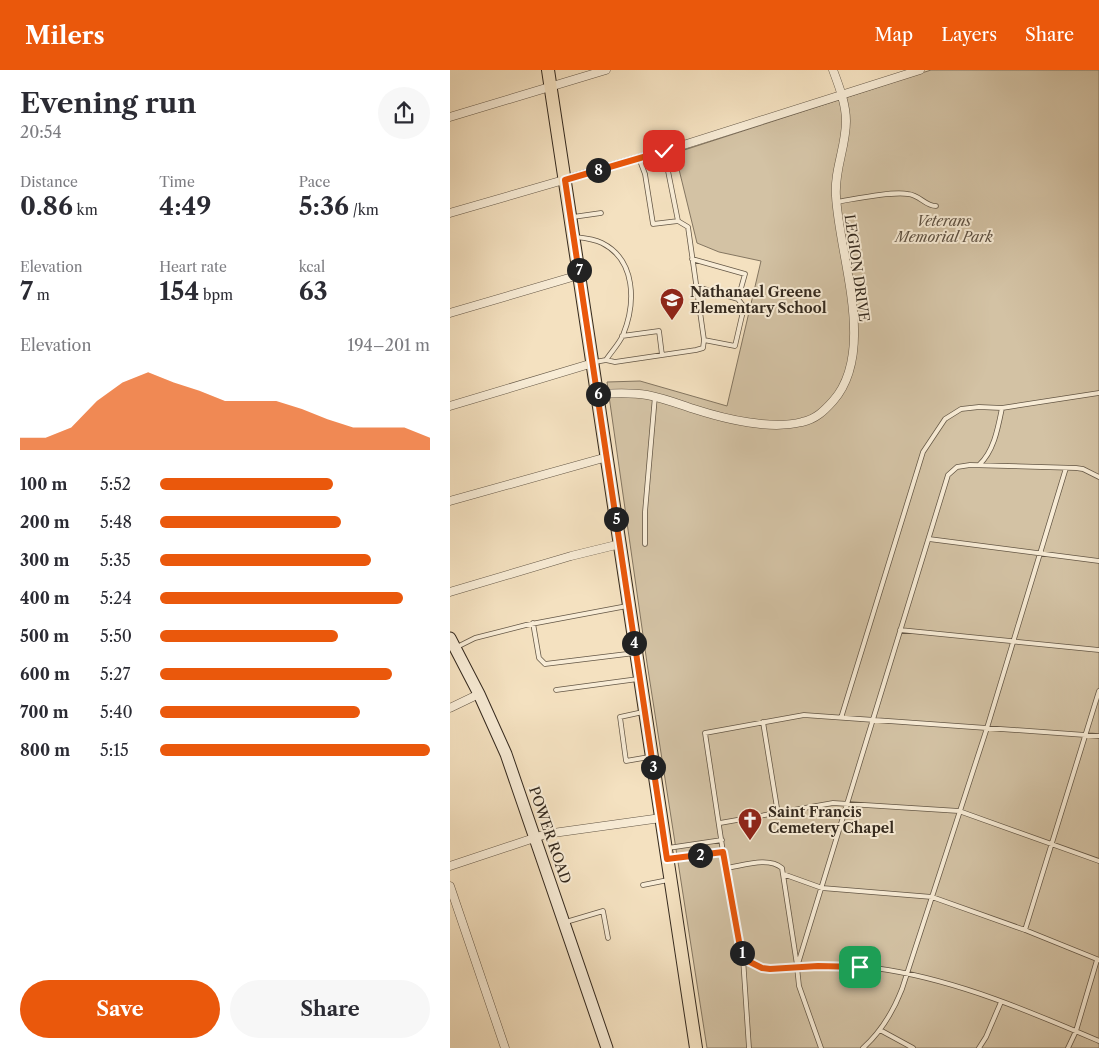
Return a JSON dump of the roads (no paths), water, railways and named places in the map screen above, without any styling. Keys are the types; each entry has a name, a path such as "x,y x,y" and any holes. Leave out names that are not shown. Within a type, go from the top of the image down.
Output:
{"main road":[{"path":"548,70 579,275 599,362 598,394 607,458 696,1048"},
{"name":"POWER ROAD","path":"452,643 506,754 606,1048"}],"street":[{"path":"450,117 606,70"},
{"name":"LEGION DRIVE","path":"598,394 630,393 654,396 717,416 768,424 786,424 813,418 826,409 844,385 850,370 854,347 854,331 850,290 836,202 836,173 844,141 846,122 841,94 833,70"},
{"path":"450,213 664,151 920,70"},
{"path":"450,313 579,275"},
{"path":"450,406 599,362"},
{"path":"450,501 607,458"},
{"path":"450,592 571,556 620,544"},
{"path":"450,708 478,694"},
{"path":"450,866 546,834 660,818"},
{"path":"450,886 506,1048"}],"lane":[{"path":"664,151 678,221"},
{"path":"599,362 615,362 703,348 704,340 688,227 678,221 652,224 645,174 640,158"},
{"path":"836,202 908,194 917,196 929,206 936,206"},
{"path":"571,217 601,213"},
{"path":"574,236 600,242 612,249 626,265 631,284 629,314 622,336 599,362"},
{"path":"692,259 745,274 738,299"},
{"path":"696,288 738,299 744,307 734,346 704,340"},
{"path":"622,336 659,331 662,355"},
{"path":"841,718 923,452 945,419 961,409 979,407 1002,408 1099,393"},
{"path":"645,544 645,512 654,396"},
{"path":"979,465 986,458 992,444 1000,422 1002,408"},
{"path":"797,967 948,475 951,471 963,465 979,465 1083,469 1099,477"},
{"path":"863,1048 888,1019 896,1004 907,973 987,728 1066,468"},
{"path":"929,539 1099,561"},
{"path":"452,643 533,623 629,605"},
{"path":"533,623 539,658 544,664 636,653"},
{"path":"900,630 1099,650"},
{"path":"556,690 640,679"},
{"path":"1025,930 1053,845 1099,691"},
{"path":"645,712 620,717 626,761 652,757"},
{"path":"751,1047 742,958 723,852 705,733 804,714 1099,736"},
{"path":"763,722 778,814"},
{"path":"720,823 827,804 848,803 959,811 1099,861"},
{"path":"666,854 722,840"},
{"path":"666,854 723,852"},
{"path":"726,868 770,862 778,864 782,868 799,986 821,1048"},
{"path":"783,874 822,888 932,897 1025,930 1098,960 1076,1031 1068,1048"},
{"path":"643,885 671,880"},
{"path":"564,922 604,911 608,938"},
{"path":"742,958 762,968 860,967 907,973 939,980 1001,1002 1099,1041"},
{"path":"979,1048 986,1037 1001,1002"},
{"path":"880,1030 913,1048"}],"place":[{"name":"Nathanael Greene Elementary School","path":"672,321"},
{"name":"Saint Francis Cemetery Chapel","path":"750,841"}],"park label":[{"name":"Veterans Memorial Park","path":"944,230"}]}
